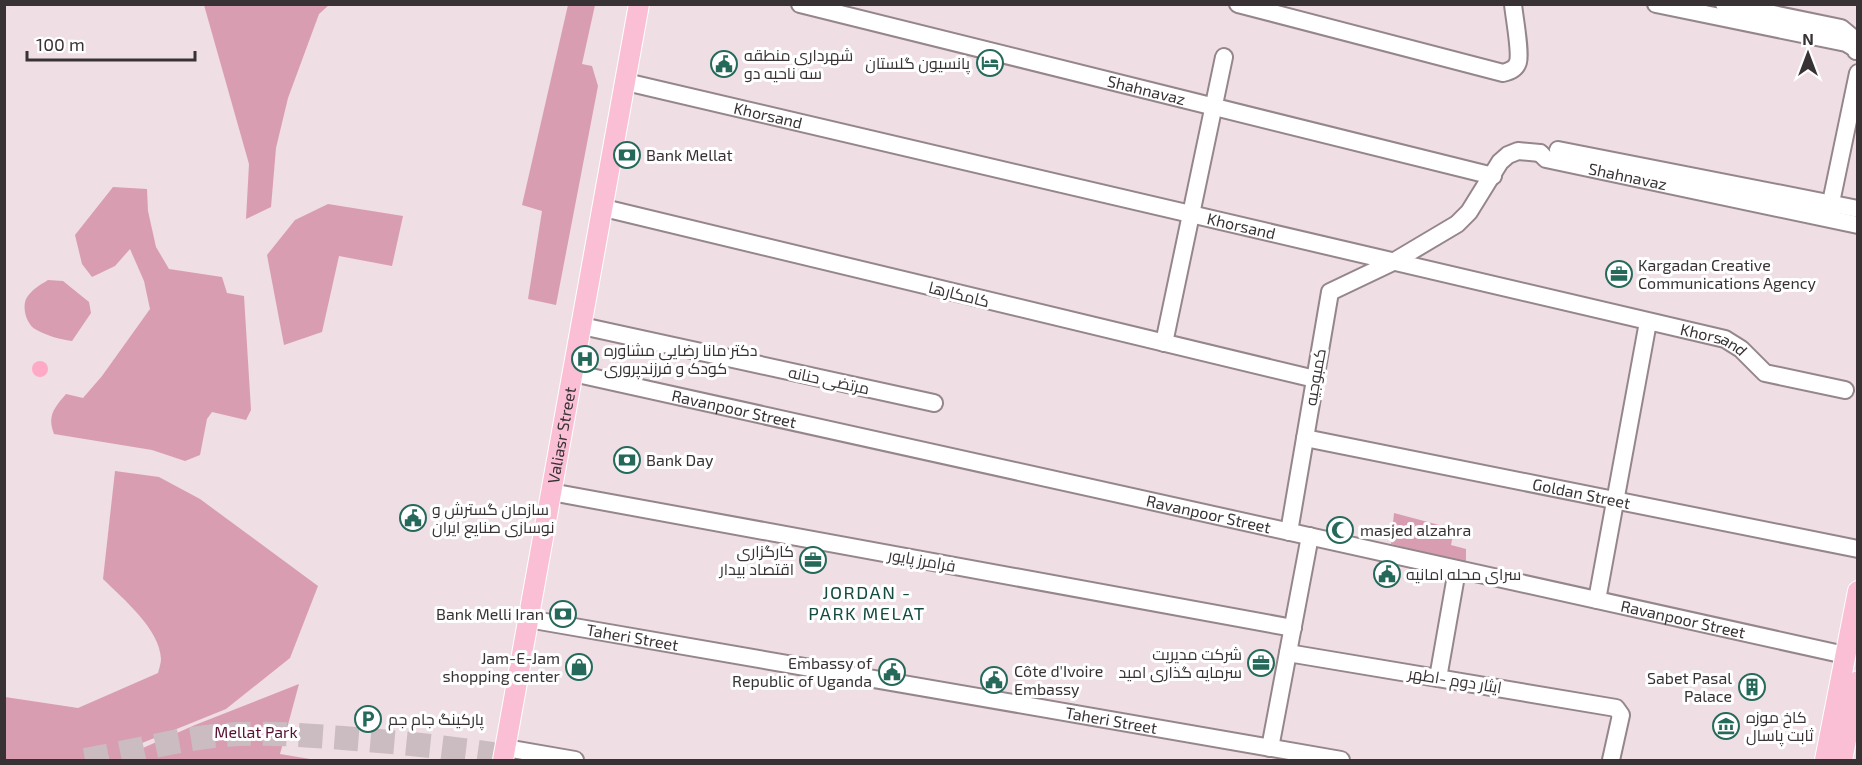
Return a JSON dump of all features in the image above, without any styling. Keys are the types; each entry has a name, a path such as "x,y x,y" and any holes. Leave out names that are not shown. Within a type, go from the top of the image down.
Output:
{"main road":[{"name":"Valiasr Street","path":"505,754 639,4"},
{"path":"1842,760 1846,725 1845,655 1857,591"},
{"path":"1825,760 1846,725 1857,681"}],"street":[{"name":"Shahnavaz","path":"800,4 1493,176 1500,162 1508,155 1518,151 1545,153 1830,211 1857,209"},
{"path":"1238,4 1497,72 1512,70 1518,63 1513,4"},
{"path":"1656,4 1846,43 1857,51"},
{"path":"1724,4 1841,28 1853,38 1857,51"},
{"path":"1164,343 1224,57"},
{"path":"1830,211 1857,73"},
{"name":"Khorsand","path":"626,82 1725,339 1735,344 1765,373 1845,390"},
{"name":"کمبوجیه","path":"1289,532 1330,292 1393,262 1457,224 1469,212 1493,176"},
{"name":"کامکارها","path":"604,208 1315,379"},
{"name":"Shahnavaz","path":"1830,211 1857,225"},
{"path":"1597,600 1648,322"},
{"name":"مرتضی حنانه","path":"582,326 934,403"},
{"name":"Ravanpoor Street","path":"573,373 1845,655"},
{"name":"Goldan Street","path":"1305,438 1857,549"},
{"name":"فرامرز پایور","path":"551,492 1293,627"},
{"path":"1270,748 1310,536"},
{"path":"1438,678 1457,570"},
{"name":"Taheri Street","path":"528,619 1341,760"},
{"name":"ایثار دوم -اطهر","path":"1288,652 1611,706 1620,711 1611,760"},
{"path":"505,754 576,760"}],"green space":[{"path":"204,5 329,5 319,14 288,98 276,148 271,207 246,219 249,164"},
{"path":"568,5 595,5 582,64 592,66 598,86 556,305 528,299 542,211 522,205"},
{"path":"113,187 147,189 148,211 156,247 169,269 222,277 227,293 244,296 251,410 246,420 212,412 207,419 200,455 185,461 152,450 54,434 52,428 53,412 66,394 83,398 102,376 150,309 144,281 130,249 115,266 92,277 82,264 75,235"},
{"path":"328,204 403,216 392,266 339,256 322,332 284,345 267,255 295,220"},
{"path":"48,280 63,281 89,302 91,313 72,341 53,337 40,331 32,327 28,320 25,312 26,299 33,290"},
{"name":"Mellat Park","path":"115,471 159,477 200,499 318,586 290,658 226,709 142,743 127,755 299,684 280,754 316,760 5,760 5,697 78,708 158,673 161,659 154,637 139,615 103,579"},
{"path":"1394,513 1454,529 1451,545 1466,549 1466,563 1391,544"}],"shaded area":[{"path":"37,361 43,361 48,369 46,375 37,377 32,372 32,366"}],"tunnel":[{"path":"85,760 189,739 254,734 390,742 529,760"}],"place":[{"name":"پانسیون گلستان","path":"990,63"},
{"name":"شهرداری منطقه سه ناحیه دو","path":"724,64"},
{"name":"Bank Mellat","path":"627,155"},
{"name":"Kargadan Creative Communications Agency","path":"1619,274"},
{"name":"دکتر مانا رضایی مشاوره کودک و فرزندپروری","path":"585,359"},
{"name":"Bank Day","path":"627,460"},
{"name":"سازمان گسترش و نوسازی صنایع ایران","path":"413,518"},
{"name":"masjed alzahra","path":"1340,530"},
{"name":"کارگزاری اقتصاد بیدار","path":"813,560"},
{"name":"سرای محله امانیه","path":"1387,574"},
{"name":"Bank Melli Iran","path":"563,614"},
{"name":"شرکت مدیریت سرمایه گذاری امید","path":"1261,663"},
{"name":"Jam-E-Jam shopping center","path":"579,667"},
{"name":"Embassy of Republic of Uganda","path":"892,672"},
{"name":"Côte d'Ivoire Embassy","path":"994,680"},
{"name":"Sabet Pasal Palace","path":"1752,687"},
{"name":"پارکینگ جام جم","path":"368,719"},
{"name":"کاخ موزه ثابت پاسال","path":"1726,726"}],"district":[{"name":"JORDAN - PARK MELAT","path":"867,603"}]}
